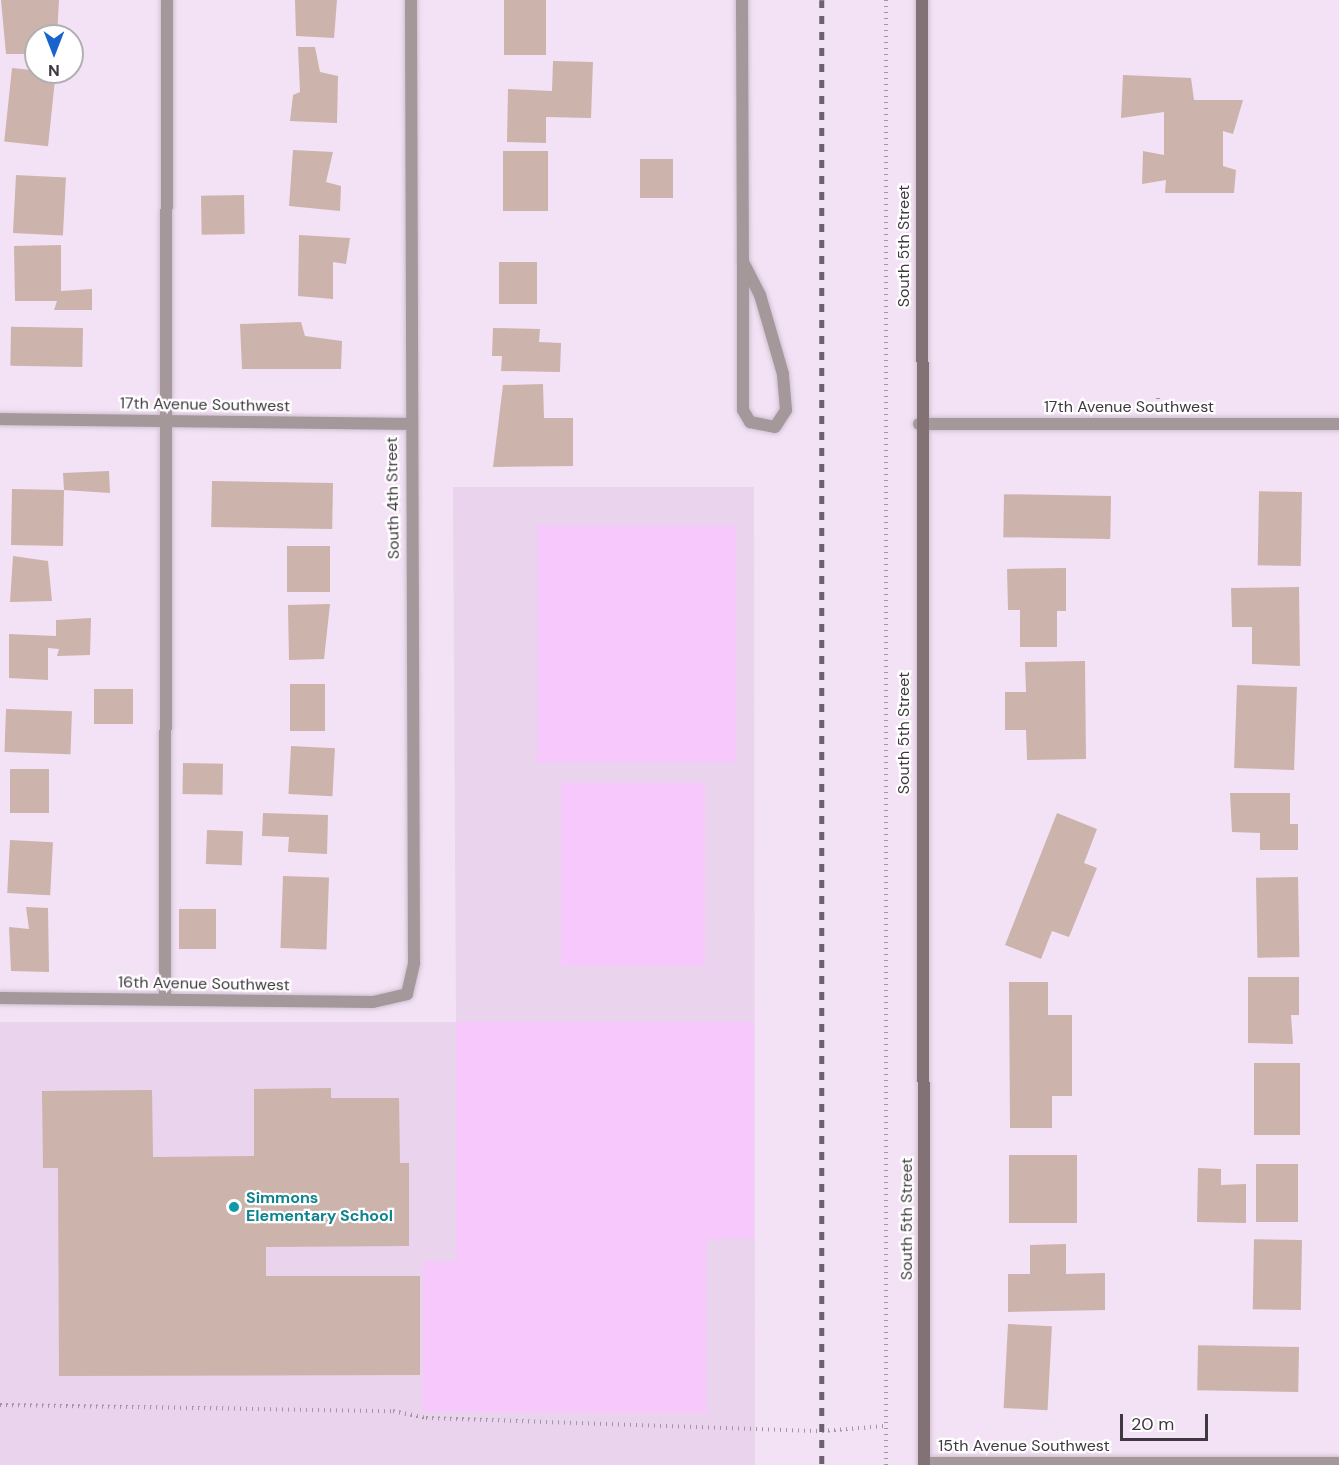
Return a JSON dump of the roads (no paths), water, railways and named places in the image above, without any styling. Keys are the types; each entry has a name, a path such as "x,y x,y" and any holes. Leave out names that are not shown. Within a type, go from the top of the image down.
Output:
{"main road":[{"name":"South 5th Street","path":"922,0 920,423 924,1464"}],"street":[{"path":"165,999 167,0"},
{"name":"South 4th Street","path":"407,994 414,963 409,423 411,0"},
{"path":"742,0 743,410 750,422 775,427 786,410 783,374 760,295 743,261"},
{"name":"17th Avenue Southwest","path":"0,419 409,423"},
{"name":"17th Avenue Southwest","path":"920,423 1339,424"},
{"name":"16th Avenue Southwest","path":"0,998 373,1002 407,994"},
{"name":"15th Avenue Southwest","path":"924,1464 1339,1463"}],"railway":[{"path":"822,0 822,1465"}],"place":[{"name":"Simmons Elementary School","path":"234,1207"}]}
